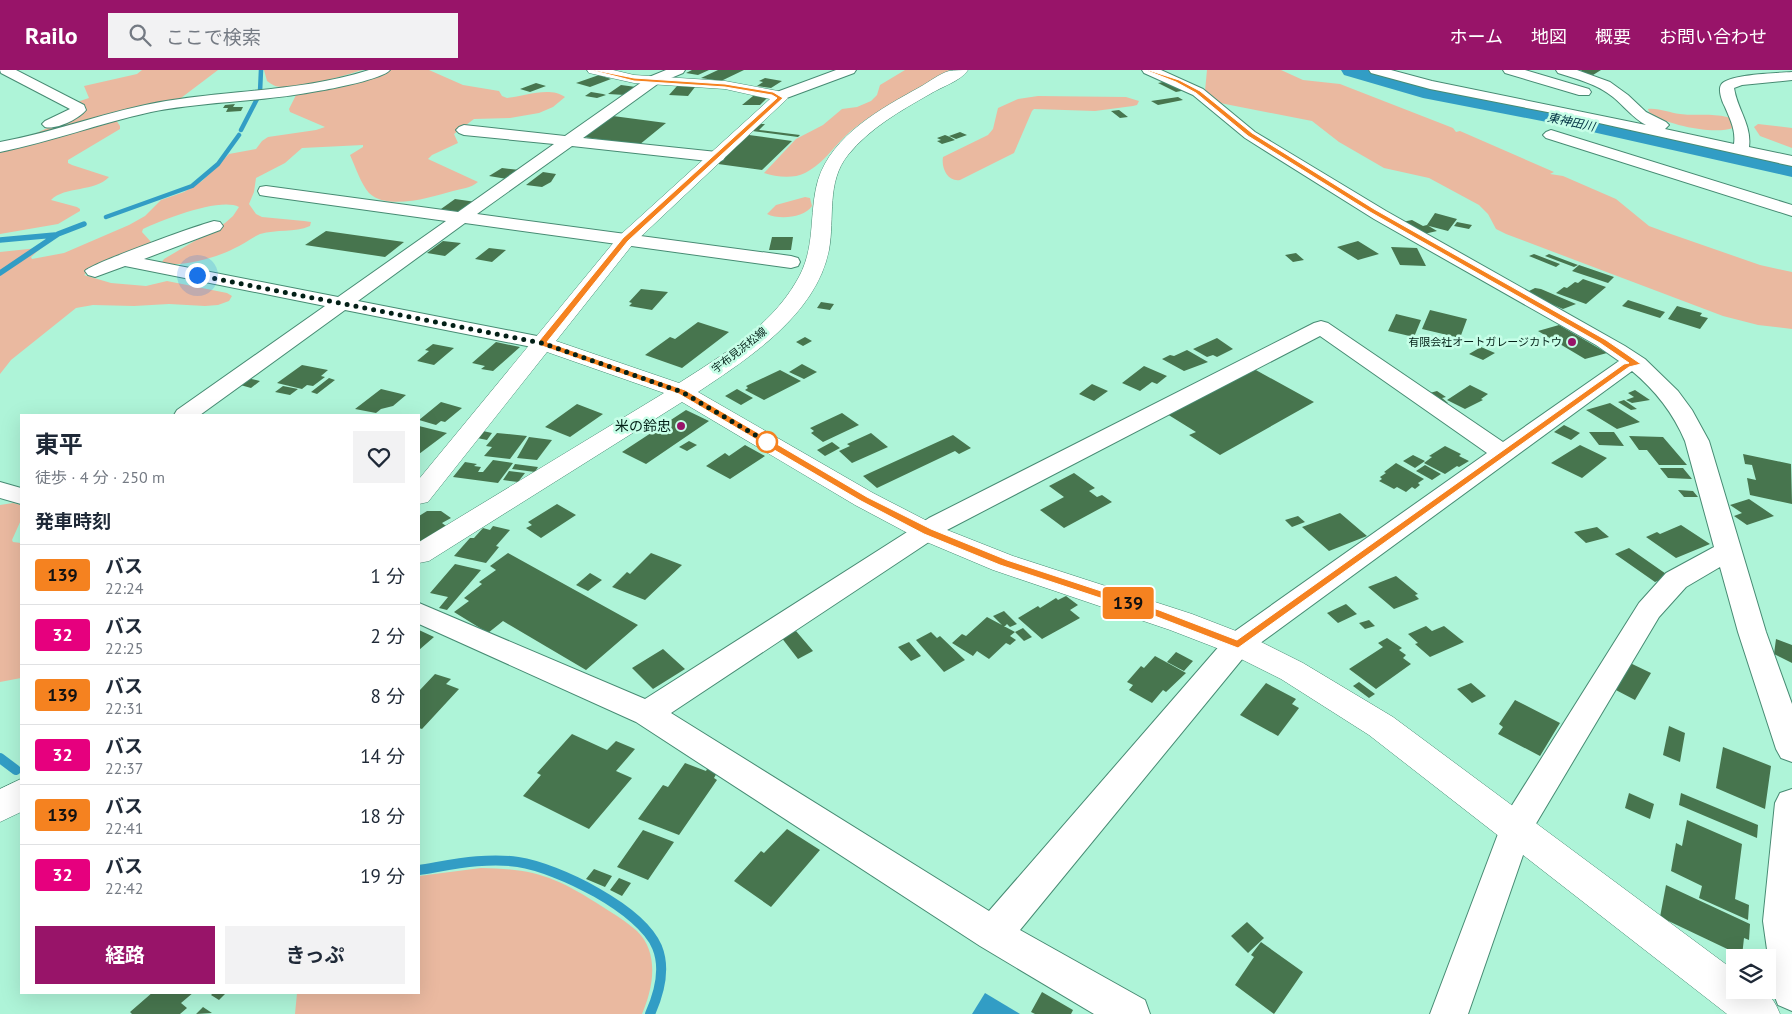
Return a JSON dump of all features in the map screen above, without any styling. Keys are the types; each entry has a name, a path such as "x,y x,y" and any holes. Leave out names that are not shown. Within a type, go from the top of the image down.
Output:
{"street":[{"path":"0,142 26,134 79,110 6,70"},
{"path":"0,147 43,138 100,120 151,108 290,92 336,83 383,70"},
{"path":"594,70 626,78 725,85 779,96 849,70"},
{"path":"186,414 654,80 678,70"},
{"name":"宇布見浜松線","path":"420,553 600,445 682,392 759,336 779,318 798,294 812,271 820,249 824,193 828,178 834,164 849,144 877,120 961,70"},
{"path":"1149,70 1198,92 1250,135 1372,211 1603,341 1637,364 1669,394 1692,429 1752,632 1785,710 1792,749"},
{"path":"1376,70 1430,85 1563,110 1792,161"},
{"path":"1510,70 1627,103"},
{"path":"1563,70 1610,88 1646,119 1682,132 1693,139"},
{"path":"1741,150 1744,134 1728,96 1727,86 1739,81 1792,76"},
{"path":"420,495 626,240 779,100 779,96"},
{"path":"464,130 717,157"},
{"path":"1551,135 1792,211"},
{"path":"266,191 791,262"},
{"path":"95,271 214,226"},
{"path":"122,260 542,343 682,392 876,506 927,532 1003,563 1156,612 1238,644 1292,671 1352,706 1411,748 1760,1014"},
{"path":"647,713 938,524 1321,327 1504,454"},
{"path":"993,934 1238,644 1627,365 1637,364"},
{"path":"0,490 20,496"},
{"path":"1449,1014 1516,828 1601,686 1649,610 1676,580 1728,551"},
{"path":"420,613 647,713 993,934 1131,1014"},
{"path":"0,807 20,795"},
{"path":"1792,812 1781,921 1792,992"}],"shaded area":[{"path":"142,70 218,70 181,98 30,136 80,113 77,102 89,98 84,86 137,74"},
{"path":"264,70 363,70 322,82 279,87 267,81"},
{"path":"389,70 429,70 463,85 499,91 502,96 507,98 545,92 552,92 565,97 553,107 539,113 510,118 474,119 454,134 458,143 432,155 428,159 478,182 466,188 422,199 398,202 387,201 369,193 350,155 363,147 363,145 302,148 285,163 256,178 254,192 249,204 256,214 262,217 311,222 310,226 298,230 260,234 240,246 198,261 177,264 162,262 225,223 239,207 219,205 205,207 177,215 143,229 142,232 152,243 90,270 84,275 111,283 146,286 167,281 227,293 232,296 229,301 218,305 205,306 169,304 134,306 93,305 76,308 11,360 0,374 0,252 40,249 31,257 32,259 64,253 129,225 145,216 161,200 184,192 202,181 229,154 256,149 268,137 325,127 290,112 289,109 296,95"},
{"path":"905,70 950,70 888,105 864,121 846,135 824,159 805,173 784,177 764,173 796,139 823,125 842,109 857,107 871,101 877,95 880,85"},
{"path":"1207,70 1281,70 1303,80 1340,84 1453,128 1456,132 1460,131 1554,172 1550,174 1563,176 1616,199 1649,226 1760,265 1792,272 1792,329 1758,325 1723,316 1506,234 1496,229 1488,214 1479,205 1429,178 1384,168 1339,142 1312,121 1220,103 1205,91"},
{"path":"1038,96 1126,97 1139,101 1137,105 1133,106 1095,111 1034,109 1014,153 960,180 952,179 946,174 943,166 943,157 988,135 993,129 998,108 1018,99"},
{"path":"1648,109 1680,114 1727,117 1730,118 1733,128 1714,130 1690,128 1656,117"},
{"path":"116,120 120,129 68,160 68,163 72,165 109,177 96,185 64,193 51,200 77,207 80,211 58,224 0,234 0,150"},
{"path":"1758,124 1792,128 1792,148 1760,136 1754,127"},
{"path":"805,197 810,198 812,206 803,213 791,217 778,217 767,214 776,205"},
{"path":"13,503 20,505 20,522 12,540 13,542 20,543 20,678 0,682 0,505"},
{"path":"481,868 517,870 545,877 572,888 603,907 637,931 649,950 652,960 651,983 642,1014 295,1014 297,994 420,994 420,876"}],"water":[{"path":"985,993 1020,1014 972,1014"}],"building":[{"path":"692,70 709,70 698,75 686,73"},
{"path":"718,70 744,70 721,81 701,78"},
{"path":"1582,70 1601,70 1593,75 1579,72"},
{"path":"599,75 611,79 590,87 576,83"},
{"path":"765,78 782,81 771,88 757,86 763,82 759,81"},
{"path":"1168,81 1186,90 1176,92 1158,83"},
{"path":"536,83 546,86 530,92 520,89"},
{"path":"621,85 636,87 625,95 608,94"},
{"path":"677,86 695,87 688,96 669,95"},
{"path":"591,92 606,95 597,98 585,96"},
{"path":"753,96 768,97 760,105 742,105"},
{"path":"1178,97 1183,100 1158,105 1151,101"},
{"path":"235,104 233,107 243,107 241,111 226,112 228,108 223,108 225,105"},
{"path":"1119,110 1128,117 1120,118 1111,111"},
{"path":"613,116 666,123 639,145 584,137"},
{"path":"761,124 765,124 759,130 800,135 798,137 752,131"},
{"path":"960,132 967,135 956,139 949,136"},
{"path":"749,135 792,141 762,170 718,164"},
{"path":"945,135 955,140 942,144 937,141 941,140 937,138"},
{"path":"502,168 520,170 507,179 489,176"},
{"path":"543,172 556,174 551,182 542,187 526,185"},
{"path":"455,199 476,202 460,212 441,209"},
{"path":"1435,213 1457,219 1448,231 1427,225"},
{"path":"1412,220 1437,231 1424,234 1402,222"},
{"path":"1457,222 1472,225 1469,229 1454,226"},
{"path":"326,231 404,242 385,257 305,245"},
{"path":"772,237 793,237 791,250 769,250"},
{"path":"443,241 461,243 445,256 427,253"},
{"path":"1358,241 1379,254 1358,260 1337,247"},
{"path":"1391,247 1417,248 1426,266 1400,265"},
{"path":"489,248 506,250 492,262 475,259"},
{"path":"1296,253 1304,260 1293,262 1285,255"},
{"path":"1534,254 1560,264 1556,267 1529,256"},
{"path":"1549,254 1578,265 1574,267 1545,256"},
{"path":"1579,265 1614,277 1608,283 1572,271"},
{"path":"1583,279 1606,287 1586,304 1556,293 1564,287 1567,288"},
{"path":"1535,288 1576,304 1563,309 1525,293"},
{"path":"641,289 668,292 652,310 629,306 632,303 629,302"},
{"path":"1628,300 1665,312 1660,318 1622,306"},
{"path":"821,302 834,304 830,310 817,308"},
{"path":"1677,306 1702,313 1700,316 1708,318 1700,329 1668,319"},
{"path":"1430,310 1467,319 1460,338 1422,329"},
{"path":"1396,314 1421,320 1414,337 1388,331"},
{"path":"698,322 729,332 682,368 645,355 670,337 675,339"},
{"name":"有限会社オートガレージカトウ","path":"1559,325 1607,353 1585,359 1538,331"},
{"path":"805,337 812,341 803,346 796,342"},
{"path":"1217,338 1233,349 1217,357 1213,355 1207,357 1193,349"},
{"path":"496,342 520,347 493,371 481,369 485,366 472,363"},
{"path":"433,344 454,348 434,365 417,361 429,351 425,350"},
{"path":"1481,347 1495,353 1483,360 1469,354"},
{"path":"1187,350 1208,362 1184,371 1162,359 1170,355 1174,356"},
{"path":"802,364 817,372 804,379 789,372"},
{"path":"302,365 328,370 321,376 325,377 313,386 307,385 302,389 277,383"},
{"path":"1144,366 1167,376 1157,384 1152,382 1140,391 1122,383"},
{"path":"1254,369 1314,402 1220,455 1189,435 1196,432 1167,414"},
{"path":"780,370 801,381 764,400 745,390 748,388 746,386"},
{"path":"247,378 260,381 251,388 237,384"},
{"path":"329,378 335,380 317,394 311,392"},
{"path":"1092,384 1108,391 1094,401 1079,394"},
{"path":"1470,385 1488,394 1481,399 1483,400 1465,409 1447,400"},
{"path":"283,386 298,389 290,395 275,392"},
{"path":"381,389 406,395 393,406 381,409 376,413 355,409"},
{"path":"737,389 753,398 741,405 725,396"},
{"path":"1635,390 1650,400 1632,403 1626,400 1634,397 1628,393"},
{"path":"1437,391 1446,397 1442,398 1448,403 1442,405 1426,394"},
{"path":"1624,400 1637,409 1631,410 1618,402"},
{"path":"441,402 462,408 445,422 441,421 436,425 420,419"},
{"path":"1610,403 1640,422 1617,429 1586,410"},
{"path":"577,404 603,414 570,437 545,427"},
{"path":"686,410 709,421 646,464 622,452"},
{"path":"842,413 859,425 823,442 811,433 814,431 810,428"},
{"path":"1564,425 1580,433 1571,440 1554,432"},
{"path":"420,426 447,433 420,453"},
{"path":"483,431 492,433 487,440 477,438"},
{"path":"1589,432 1614,432 1624,446 1599,445"},
{"path":"497,433 527,436 510,459 484,456 492,447 486,446"},
{"path":"871,433 888,447 852,463 839,451 850,446 847,444"},
{"path":"953,435 971,448 959,454 955,451 877,488 863,476"},
{"path":"1629,436 1663,437 1687,465 1659,465 1647,450 1639,450"},
{"path":"529,437 552,440 537,460 517,458"},
{"path":"689,441 697,445 687,451 679,447"},
{"path":"832,442 840,448 825,456 817,450"},
{"path":"745,445 765,456 730,479 706,466 725,453 729,456"},
{"path":"1580,445 1607,458 1582,478 1551,463"},
{"path":"1445,446 1461,454 1459,456 1469,461 1445,474 1424,463 1432,457 1429,456"},
{"path":"1743,454 1791,464 1792,504 1750,495 1747,478 1756,480 1752,465 1745,464"},
{"path":"1413,455 1425,461 1415,468 1403,461"},
{"path":"493,460 513,463 498,483 453,477 465,462 477,464 474,466 481,467 478,472 483,472"},
{"path":"1396,463 1424,479 1418,483 1420,485 1415,489 1412,487 1406,492 1397,487 1394,489 1379,481 1382,479 1380,477 1386,473 1384,472"},
{"path":"515,464 538,467 535,472 512,469"},
{"path":"1425,465 1441,474 1432,480 1416,471"},
{"path":"1660,468 1683,468 1692,479 1668,478"},
{"path":"509,471 525,473 518,482 503,480"},
{"path":"1074,473 1095,488 1089,491 1097,497 1102,495 1112,502 1064,528 1040,510 1064,497 1049,486"},
{"path":"1678,490 1693,491 1698,497 1684,497"},
{"path":"1749,499 1774,516 1747,525 1734,516 1742,513 1730,505"},
{"path":"557,504 576,515 541,538 526,528 532,525 528,522"},
{"path":"427,511 441,511 451,518 442,523 446,526 420,541 420,515"},
{"path":"1340,513 1367,536 1329,551 1302,527"},
{"path":"1298,516 1305,522 1292,527 1285,520"},
{"path":"1681,525 1710,544 1676,558 1646,537 1657,532 1660,534"},
{"path":"493,526 510,530 496,546 499,547 486,563 454,556 470,538 474,538 483,528 490,530"},
{"path":"1597,527 1609,537 1586,543 1574,532"},
{"path":"1629,548 1669,576 1655,582 1615,554"},
{"path":"508,553 638,625 586,670 503,621 488,633 454,612 469,601 464,598 482,584 479,582 496,570 490,566"},
{"path":"651,553 682,565 645,600 612,587 627,572 630,574"},
{"path":"455,564 481,570 447,610 439,608 448,597 430,593"},
{"path":"590,573 602,580 588,591 576,585"},
{"path":"1396,576 1418,594 1415,595 1419,599 1394,609 1368,587"},
{"path":"1066,596 1078,605 1070,610 1080,618 1042,639 1018,618 1038,606 1040,608 1056,598 1058,600"},
{"path":"1346,604 1357,614 1338,623 1327,613"},
{"path":"1004,611 1017,624 1010,627 1007,624 1004,627 993,616"},
{"path":"987,617 1015,632 1010,636 1016,640 1010,645 1006,643 989,659 977,651 973,656 952,643 962,634 966,636"},
{"path":"1369,620 1375,626 1365,629 1359,623"},
{"path":"1426,626 1432,631 1444,626 1464,642 1430,657 1415,644 1418,643 1408,634"},
{"path":"1023,628 1032,637 1024,641 1015,632"},
{"path":"420,630 434,637 420,649"},
{"path":"796,631 813,651 798,659 781,637"},
{"path":"931,632 937,638 940,636 965,660 944,672 916,640"},
{"path":"1387,638 1402,648 1399,650 1406,655 1403,658 1411,664 1376,689 1349,669 1383,647 1378,643"},
{"path":"1776,639 1792,645 1792,663 1774,654"},
{"path":"909,642 921,656 911,661 898,647"},
{"path":"663,649 685,669 653,689 632,668"},
{"path":"1176,652 1193,661 1184,671 1167,662"},
{"path":"1155,656 1186,673 1166,692 1163,690 1152,703 1129,690 1133,685 1127,682 1141,666 1144,668"},
{"path":"1628,662 1651,673 1635,700 1612,688"},
{"path":"435,674 451,679 446,684 459,689 422,729 420,728 420,690"},
{"path":"1359,682 1375,694 1369,698 1353,686"},
{"path":"1266,683 1296,699 1292,704 1299,708 1278,736 1240,715"},
{"path":"1471,683 1486,696 1472,703 1457,689"},
{"path":"1515,700 1560,723 1540,756 1498,734 1503,727 1499,724"},
{"path":"1669,726 1685,733 1680,762 1663,755"},
{"path":"572,734 607,750 616,741 635,749 616,771 632,778 589,829 523,796 541,775 537,773"},
{"path":"1723,747 1771,766 1765,809 1716,788"},
{"path":"685,763 706,771 708,767 718,771 714,778 717,780 679,835 638,819 663,785 668,787"},
{"path":"1629,793 1654,804 1650,819 1625,808"},
{"path":"1681,793 1758,825 1757,838 1679,805"},
{"path":"1687,820 1742,844 1735,899 1749,905 1748,920 1699,898 1702,886 1671,871 1676,843 1682,846"},
{"path":"787,829 820,850 771,907 734,881 761,851 764,853"},
{"path":"643,830 674,842 648,880 617,867"},
{"path":"594,869 612,876 605,887 586,879"},
{"path":"619,878 631,883 622,896 610,890"},
{"path":"1666,885 1750,924 1749,940 1744,938 1743,949 1727,949 1660,917"},
{"path":"1247,922 1264,938 1248,953 1231,936"},
{"path":"1261,942 1303,972 1274,1014 1235,985 1254,957 1251,955"},
{"path":"1042,992 1073,1010 1071,1014 1035,1014 1031,1012"},
{"path":"151,994 192,994 181,1003 187,1008 180,1014 132,1014 130,1012"},
{"path":"212,994 225,994 219,1000"},
{"path":"203,1007 212,1013 196,1014"}],"waterway":[{"path":"260,92 261,70"},
{"name":"東神田川","path":"1352,70 1423,91 1557,117 1792,169"},
{"path":"241,130 257,99"},
{"path":"106,217 192,186 218,164 239,135"},
{"path":"0,273 58,234 84,224"},
{"path":"0,240 55,235"},
{"path":"0,758 16,770"},
{"path":"420,870 493,860 518,862 554,872 596,892 617,905 648,933 660,955 660,981 650,1014"}],"bus line":[{"name":"139","path":"594,70 618,77 634,79 725,85 778,95 780,98 626,240 542,343 682,392 864,499 927,532 1003,563 1156,612 1238,644 1627,365 1637,364 1603,341 1372,211 1250,135 1198,92 1149,70"}],"place":[{"name":"有限会社オートガレージカトウ","path":"1572,342"},
{"name":"米の鈴忠","path":"681,426"}],"route":[{"path":"197,275 542,343 682,392 767,442"}]}
